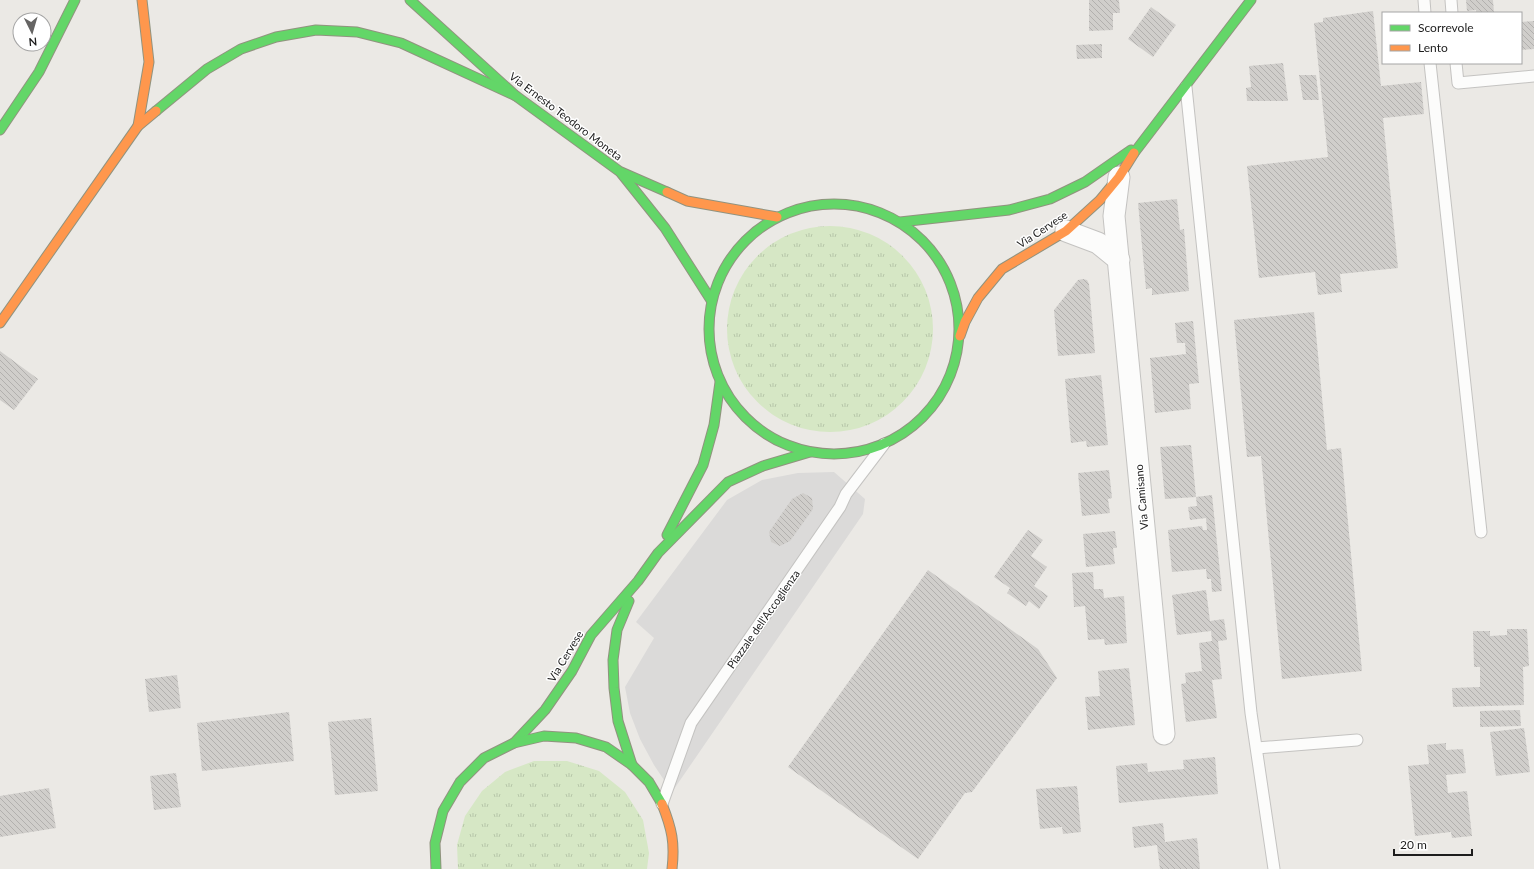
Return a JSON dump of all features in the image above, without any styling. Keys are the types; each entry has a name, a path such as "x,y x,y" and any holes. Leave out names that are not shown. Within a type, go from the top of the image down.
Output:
{"main road":[{"path":"0,130 39,72 75,0"},
{"path":"138,126 149,62 142,0"},
{"name":"Via Ernesto Teodoro Moneta","path":"410,0 516,96 619,171 687,201 777,217"},
{"name":"Via Cervese","path":"960,336 965,322 978,298 1002,269 1066,231 1100,200 1119,177 1141,143 1251,0"},
{"path":"0,323 138,126 207,69 241,49 276,37 316,30 357,32 400,43 516,96"},
{"name":"Via Cervese","path":"900,222 1008,210 1050,199 1085,182 1141,143"},
{"name":"Via Ernesto Teodoro Moneta","path":"619,171 665,228 711,300"},
{"path":"818,204 861,206 900,222 926,243 946,271 957,303 960,336 958,351 949,380 933,407 911,428 884,444 848,454 810,452 773,439 742,415 720,382 708,342 711,300 724,267 747,238 777,217 818,204"},
{"name":"Via Cervese","path":"514,743 545,710 572,670 591,635 638,581 658,553 703,465 714,425 720,382"},
{"name":"Via Cervese","path":"658,553 728,482 763,466 810,452"},
{"name":"Via Cervese","path":"632,764 618,722 614,688 613,660 617,630 638,581"},
{"path":"436,869 435,843 443,810 460,782 484,758 514,743 544,736 576,738 606,747 632,764 649,782 662,804 671,827 674,851 672,869"},
{"path":"674,851 682,863"}],"street":[{"name":"Via Camisano","path":"1119,177 1114,216 1164,734"},
{"path":"1066,231 1098,243 1119,260"}],"lane":[{"path":"1424,0 1425,12"},
{"path":"1451,0 1452,12"},
{"path":"1430,64 1481,532"},
{"path":"1456,64 1458,83 1534,76"},
{"path":"1186,86 1251,713 1274,869"},
{"name":"Piazzale dell'Accoglienza","path":"662,804 691,723 840,507 846,494 884,444"},
{"path":"1257,748 1357,740"}],"green space":[{"path":"820,226 840,226 860,230 879,238 903,256 921,280 929,299 933,319 933,339 929,359 921,378 903,402 879,420 860,428 840,432 820,432 800,428 781,420 765,409 750,394 739,378 731,359 727,339 727,319 731,299 739,280 750,264 765,249 781,238 800,230"},
{"path":"534,761 567,761 599,771 625,792 643,820 649,853 647,869 458,869 457,845 465,816 482,791 505,772"}],"shaded area":[{"path":"834,472 865,499 863,514 672,792 654,765 640,739 630,713 625,687 654,638 636,622 727,500 762,480 798,473"}],"building":[{"path":"1089,0 1119,0 1120,13 1113,13 1113,30 1089,31"},
{"path":"1466,0 1493,0 1494,12 1476,12 1476,10 1467,11"},
{"path":"1151,7 1176,25 1153,57 1128,39"},
{"path":"1373,11 1381,86 1421,82 1424,114 1383,118 1398,268 1340,274 1342,292 1318,295 1315,272 1259,278 1247,166 1328,157 1314,23 1323,22 1323,18"},
{"path":"1534,21 1534,49 1522,50 1522,22"},
{"path":"1102,44 1102,58 1077,59 1076,45"},
{"path":"1283,63 1288,101 1247,101 1246,88 1251,87 1249,66"},
{"path":"1299,75 1316,75 1319,100 1303,100"},
{"path":"1177,199 1180,230 1184,229 1189,291 1152,295 1152,288 1146,289 1138,203"},
{"path":"1078,280 1087,280 1089,284 1095,353 1058,356 1054,310"},
{"path":"1314,312 1327,450 1341,448 1362,671 1282,679 1261,456 1247,457 1234,320"},
{"path":"1193,321 1199,383 1189,384 1191,409 1155,413 1150,358 1186,354 1185,343 1177,343 1175,323"},
{"path":"0,351 38,379 14,410 0,400"},
{"path":"1101,375 1108,445 1087,447 1086,441 1071,443 1065,379"},
{"path":"1191,445 1196,497 1165,499 1160,447"},
{"path":"1109,470 1112,498 1108,499 1110,513 1082,516 1078,473"},
{"path":"803,493 812,498 813,509 790,541 780,546 771,542 769,532 792,499"},
{"path":"1212,495 1222,591 1212,592 1211,579 1207,579 1206,569 1172,572 1168,530 1202,526 1203,530 1207,530 1206,518 1190,520 1188,507 1197,506 1196,497"},
{"path":"1028,530 1043,540 1031,556 1047,567 1034,586 1048,596 1039,609 1029,601 1026,606 1007,593 1010,588 994,577"},
{"path":"1115,531 1117,548 1113,548 1115,564 1086,567 1083,534"},
{"path":"928,570 1038,649 1057,678 972,792 965,793 918,859 788,767"},
{"path":"1093,572 1094,589 1103,589 1104,598 1124,596 1127,643 1105,645 1104,639 1088,640 1085,606 1074,607 1072,573"},
{"path":"1206,590 1210,621 1224,619 1227,640 1218,641 1222,679 1212,680 1217,718 1186,722 1181,684 1186,683 1185,673 1202,671 1199,643 1212,641 1211,631 1177,635 1172,595"},
{"path":"1507,629 1527,629 1529,666 1523,667 1524,705 1453,707 1452,688 1480,687 1480,667 1474,667 1473,631 1490,631 1490,636 1507,635"},
{"path":"1129,668 1135,725 1088,730 1085,697 1100,696 1098,671"},
{"path":"177,675 181,708 149,712 145,679"},
{"path":"1520,710 1521,726 1480,727 1480,711"},
{"path":"289,712 294,761 202,771 197,723"},
{"path":"371,718 378,791 335,795 328,722"},
{"path":"1524,728 1530,772 1496,776 1490,732"},
{"path":"1446,743 1446,750 1463,749 1466,773 1446,775 1448,793 1467,791 1472,836 1452,838 1451,832 1415,836 1408,766 1429,764 1427,745"},
{"path":"1215,757 1218,794 1119,803 1116,766 1147,763 1148,772 1184,769 1183,760"},
{"path":"176,773 181,807 154,810 150,776"},
{"path":"1077,786 1081,832 1063,834 1062,827 1040,829 1036,789"},
{"path":"49,788 56,828 0,837 0,796"},
{"path":"1163,823 1165,842 1197,838 1200,869 1160,869 1157,845 1134,848 1132,827"}],"traffic: fast":[{"path":"0,130 39,72 75,0"},
{"path":"410,0 516,96 619,171 667,192"},
{"path":"1134,153 1251,0"},
{"path":"156,111 207,69 241,49 276,37 316,30 357,32 401,43 516,96"},
{"path":"900,222 1009,210 1050,199 1085,182 1131,150"},
{"path":"621,173 665,228 711,300"},
{"path":"834,204 858,206 882,213 913,232 931,250 950,281 957,305 959,329 957,353 950,377 931,408 913,426 882,445 858,452 834,454 810,452 786,445 755,426 737,408 718,377 711,353 709,329 711,305 718,281 737,250 755,232 786,213 810,206 834,204"},
{"path":"667,535 703,465 714,425 720,382"},
{"path":"514,743 545,710 572,671 591,635 638,581 658,553 728,482 763,466 810,452"},
{"path":"629,601 617,630 613,660 614,688 618,721 632,765"},
{"path":"436,869 435,843 443,811 460,782 484,758 514,743 544,736 576,738 606,747 632,765 649,782 662,804"}],"traffic: slow":[{"path":"138,126 149,62 142,0"},
{"path":"0,323 138,126 156,111"},
{"path":"960,336 965,322 978,298 1002,269 1066,231 1100,200 1119,177 1134,153"},
{"path":"667,192 687,201 777,217"},
{"path":"662,804 672,836 672,869"}]}
